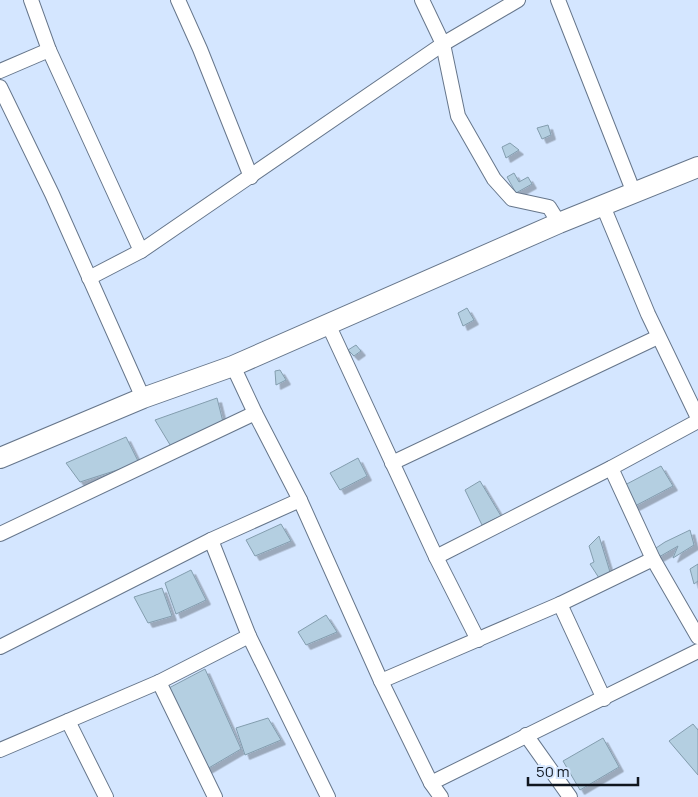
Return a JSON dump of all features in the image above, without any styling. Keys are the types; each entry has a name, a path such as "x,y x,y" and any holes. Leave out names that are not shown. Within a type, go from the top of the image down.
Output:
{"street":[{"path":"31,0 48,50 141,251"},
{"path":"178,0 200,49 251,177"},
{"path":"422,0 443,44 458,116 494,179 512,199 549,207 559,223"},
{"path":"89,278 141,251 443,44 518,0"},
{"path":"558,0 634,193"},
{"path":"0,71 48,50"},
{"path":"0,87 52,194 143,398"},
{"path":"0,457 143,398 233,366 559,223 698,167"},
{"path":"436,558 611,468 698,419 658,337 603,206"},
{"path":"328,324 436,558 478,640"},
{"path":"392,463 658,337"},
{"path":"233,366 300,500 381,681 431,782 441,797"},
{"path":"0,534 255,413"},
{"path":"611,468 653,559 698,637"},
{"path":"0,647 211,540 300,500"},
{"path":"211,540 249,636 328,797"},
{"path":"381,681 560,604 653,559"},
{"path":"560,604 604,699"},
{"path":"0,750 159,682 249,636"},
{"path":"431,782 604,699 698,651"},
{"path":"159,682 215,797"},
{"path":"68,720 106,797"},
{"path":"526,735 570,797"}],"building":[{"path":"548,125 551,135 542,139 537,128"},
{"path":"510,143 519,150 506,158 502,147"},
{"path":"514,173 519,182 528,177 532,184 516,193 507,177"},
{"path":"467,308 474,320 463,326 458,313"},
{"path":"356,345 361,351 354,356 348,350"},
{"path":"280,370 286,380 276,385 275,371"},
{"path":"217,398 223,422 172,448 155,420"},
{"path":"126,437 139,463 80,482 66,463"},
{"path":"358,458 367,476 340,490 330,473"},
{"path":"661,466 673,486 635,506 623,486"},
{"path":"480,481 501,516 482,525 465,490"},
{"path":"281,524 291,541 255,556 246,540"},
{"path":"690,530 694,545 673,558 678,546 659,557 653,550 665,542"},
{"path":"599,536 610,572 599,578 590,564 594,562 589,546"},
{"path":"698,564 698,581 694,584 690,569"},
{"path":"191,570 206,600 176,614 165,583"},
{"path":"162,588 172,616 148,623 134,597"},
{"path":"326,615 337,632 306,645 298,632"},
{"path":"205,669 241,749 207,769 167,689"},
{"path":"268,718 281,740 245,755 236,728"},
{"path":"693,724 698,730 698,775 669,741"},
{"path":"603,738 619,767 580,790 563,761"}]}
